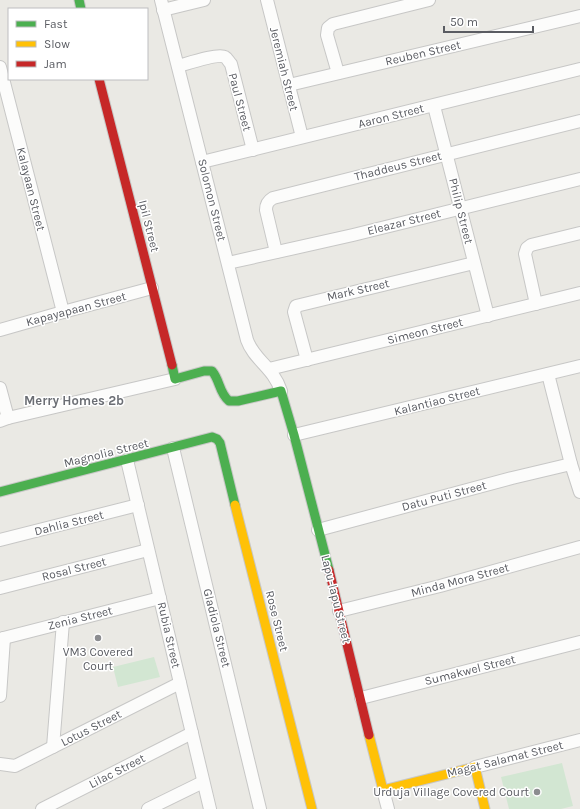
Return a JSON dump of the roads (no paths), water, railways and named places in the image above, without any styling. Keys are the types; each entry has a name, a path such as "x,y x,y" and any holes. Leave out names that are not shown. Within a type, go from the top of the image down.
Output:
{"street":[{"path":"162,5 204,0"},
{"name":"Jeremiah Street","path":"267,0 302,137"},
{"path":"338,73 327,35 328,28 332,24 429,0"},
{"name":"Solomon Street","path":"162,5 249,346 252,352 270,369 282,391"},
{"name":"Reuben Street","path":"289,86 580,16"},
{"name":"Paul Street","path":"178,66 216,56 224,56 228,60 231,64 253,150"},
{"name":"Kalayaan Street","path":"0,67 62,312"},
{"name":"Aaron Street","path":"202,162 580,69"},
{"name":"Ipil Street","path":"99,80 175,379"},
{"name":"Philip Street","path":"434,106 488,316"},
{"name":"Thaddeus Street","path":"276,252 266,210 269,200 273,198 580,120"},
{"name":"Eleazar Street","path":"228,263 580,179"},
{"path":"536,304 525,254 527,248 531,245 580,233"},
{"name":"Mark Street","path":"307,360 294,312 296,306 474,263"},
{"name":"Kapayapaan Street","path":"0,330 152,288"},
{"name":"Simeon Street","path":"270,369 580,293"},
{"name":"Kalantiao Street","path":"294,435 580,366"},
{"path":"0,388 4,420 212,371 217,377 223,396 229,401 238,401 282,391"},
{"path":"548,374 570,464 580,492"},
{"name":"Lapu-lapu Street","path":"282,391 388,809"},
{"name":"Magnolia Street","path":"0,492 212,437 217,439"},
{"name":"Rose Street","path":"217,439 220,443 312,809"},
{"name":"Gladiola Street","path":"173,448 260,809"},
{"name":"Rubia Street","path":"127,460 210,809"},
{"name":"Datu Puti Street","path":"318,530 570,464"},
{"name":"Dahlia Street","path":"0,540 138,505"},
{"name":"Minda Mora Street","path":"339,611 440,586 580,547"},
{"name":"Rosal Street","path":"0,588 148,550"},
{"name":"Zenia Street","path":"2,638 160,598"},
{"path":"53,747 63,622"},
{"path":"0,696 2,638"},
{"name":"Sumakwel Street","path":"361,698 580,642"},
{"name":"Lotus Street","path":"0,764 15,766 180,683"},
{"name":"Lilac Street","path":"42,809 192,732"},
{"name":"Magat Salamat Street","path":"383,790 580,740"},
{"path":"475,767 486,809"},
{"path":"148,809 203,782"}],"place":[{"name":"VM3 Covered Court","path":"98,638"},
{"name":"Urduja Village Covered Court","path":"537,792"}],"district":[{"name":"Merry Homes 2b","path":"74,400"}]}
